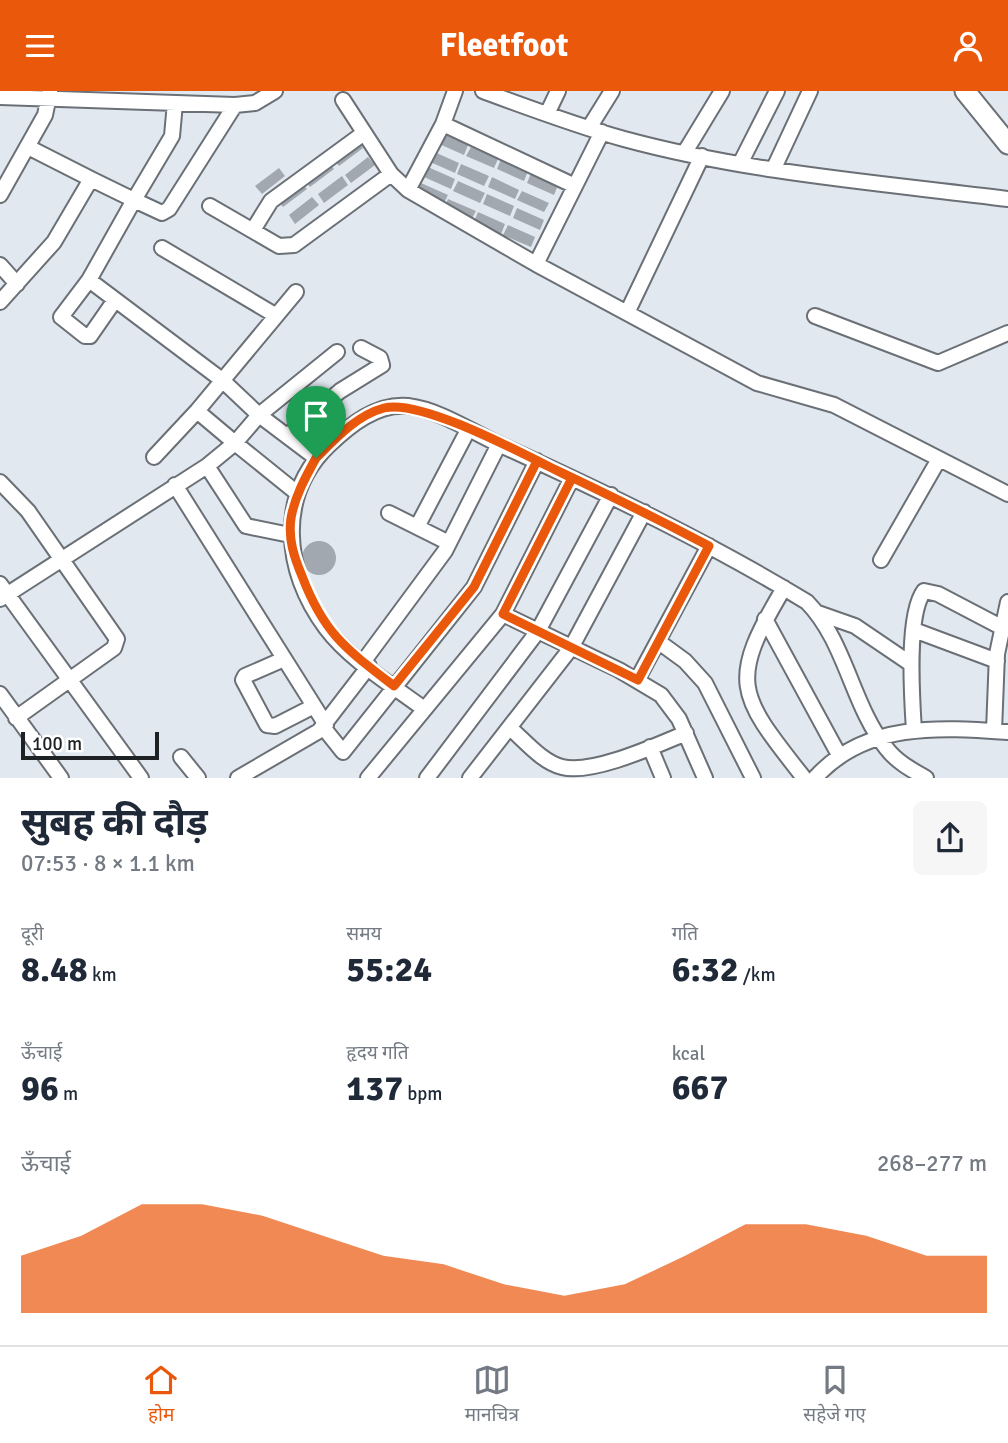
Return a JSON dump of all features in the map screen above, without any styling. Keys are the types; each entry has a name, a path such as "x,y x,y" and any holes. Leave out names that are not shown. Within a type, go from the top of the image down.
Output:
{"highway":[{"path":"965,91 1008,140"},
{"path":"976,91 1008,140"}],"street":[{"path":"0,97 50,95 235,104 255,103 275,91"},
{"path":"408,190 443,124 455,91"},
{"path":"483,91 596,130 702,156 1008,199"},
{"path":"547,114 558,91"},
{"path":"536,264 575,186 612,91"},
{"path":"685,152 722,91"},
{"path":"741,162 777,91"},
{"path":"774,167 810,91"},
{"path":"0,195 45,115 50,95"},
{"path":"343,100 391,174 408,190 536,264 757,383 834,405 1008,494"},
{"path":"115,300 90,336 63,320 62,314 89,280 172,137 175,103"},
{"path":"28,147 162,213 169,209 235,104"},
{"path":"443,124 575,186"},
{"path":"253,230 271,201 364,133"},
{"path":"627,313 702,156"},
{"path":"210,206 279,246 294,246 391,174"},
{"path":"0,302 54,242 91,179"},
{"path":"162,248 275,315"},
{"path":"0,265 16,284"},
{"path":"89,280 222,380 259,415 316,458"},
{"path":"154,457 197,411 296,292"},
{"path":"815,316 938,363 1008,333"},
{"path":"287,436 340,391 382,366 380,358 361,348"},
{"path":"141,778 2,593 206,466 234,443 259,415 337,352"},
{"path":"424,709 366,664 327,629 313,604 294,556 290,535 298,493 316,458 340,435 382,408 412,407 611,495 784,588 818,613 855,626 912,664"},
{"path":"197,411 298,493"},
{"path":"417,527 468,430"},
{"path":"238,778 324,726 449,543 499,444"},
{"path":"881,560 939,459"},
{"path":"175,485 314,706 339,752 343,752 474,587 537,461"},
{"path":"206,466 246,526 290,535"},
{"path":"368,778 503,614 572,478"},
{"path":"0,482 28,510 59,559 117,639 114,648 16,718"},
{"path":"427,778 538,631 611,495"},
{"path":"470,778 571,648 644,512"},
{"path":"389,513 449,543"},
{"path":"638,680 709,546"},
{"path":"784,588 765,619 747,661 745,677 750,697 767,731 804,778"},
{"path":"914,731 914,630 918,602 924,591 937,594 1003,632"},
{"path":"815,778 839,755 877,736 914,731 1001,731 997,661 1008,602"},
{"path":"818,613 877,736 900,763 926,778"},
{"path":"503,614 638,680 670,705 686,733 705,778"},
{"path":"765,619 839,755"},
{"path":"914,630 997,661"},
{"path":"659,642 685,661 705,683 753,778"},
{"path":"285,659 245,676 243,680 267,725 275,726 314,706"},
{"path":"0,694 61,778"},
{"path":"510,729 552,763 570,768 650,747 686,733"},
{"path":"650,747 663,778"},
{"path":"181,757 198,778"},
{"path":"578,778 589,765"}],"building":[{"path":"441,133 468,145 464,155 437,143"},
{"path":"357,140 363,148 339,166 333,158"},
{"path":"471,147 498,159 494,168 466,156"},
{"path":"432,151 459,163 455,173 428,161"},
{"path":"368,157 375,165 351,183 345,175"},
{"path":"501,159 528,171 524,181 497,169"},
{"path":"328,161 334,169 310,187 304,179"},
{"path":"461,164 489,176 484,186 457,174"},
{"path":"428,167 455,179 451,189 424,177"},
{"path":"279,168 285,176 262,194 255,186"},
{"path":"531,173 558,185 554,195 527,183"},
{"path":"342,176 348,185 324,203 318,194"},
{"path":"492,177 519,190 515,199 488,187"},
{"path":"300,181 307,189 283,207 276,199"},
{"path":"458,181 485,193 480,203 453,191"},
{"path":"421,183 448,195 443,205 416,193"},
{"path":"522,191 549,203 544,212 517,200"},
{"path":"487,194 514,206 510,216 483,204"},
{"path":"312,197 319,205 295,224 289,215"},
{"path":"448,199 476,211 471,220 444,208"},
{"path":"517,208 544,220 540,230 513,218"},
{"path":"478,212 505,224 501,234 474,222"},
{"path":"508,225 535,237 531,247 503,235"},
{"path":"319,541 331,546 336,558 331,570 319,575 307,570 302,558 307,546"}],"route":[{"path":"316,458 298,493 291,518 290,535 294,556 313,604 327,629 394,686 474,587 482,573 537,461 611,495 709,546 638,680 503,614 572,478 435,415 398,405 382,408 363,418 316,458"}]}
